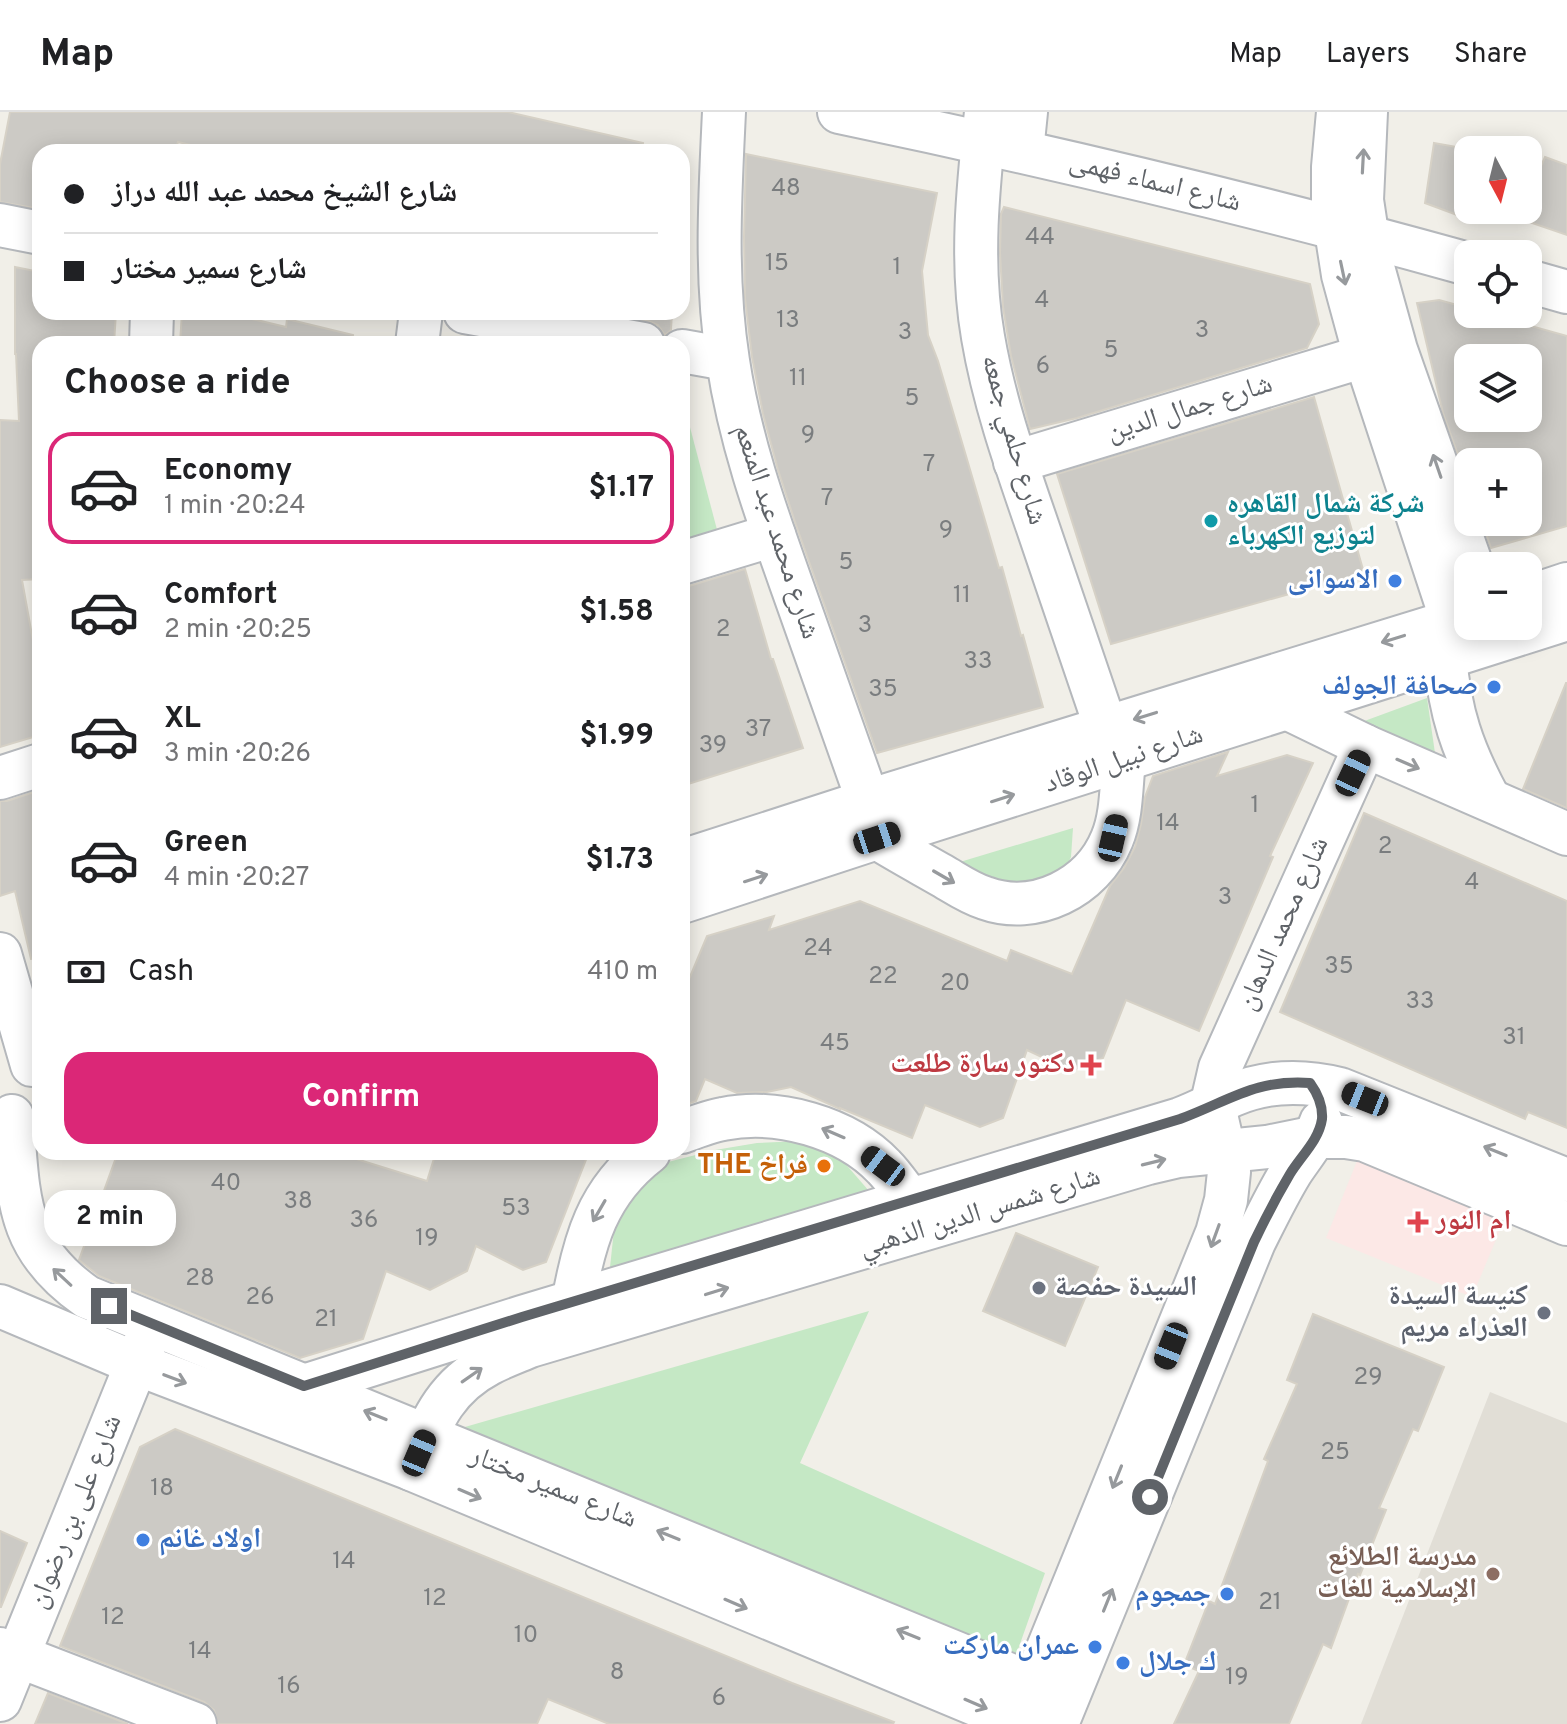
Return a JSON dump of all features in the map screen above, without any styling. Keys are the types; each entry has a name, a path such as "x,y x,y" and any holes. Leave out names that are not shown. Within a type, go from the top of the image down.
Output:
{"street":[{"name":"شارع محمد عبد المنعم","path":"724,112 721,293 727,359 738,419 754,478 872,820"},
{"name":"شارع اسماء فهمى","path":"839,112 1004,129 1454,260"},
{"path":"1338,112 1332,189 1376,279 1396,350 1467,552"},
{"path":"1366,112 1362,200 1350,231 1351,309 1454,628"},
{"name":"شارع حلمي جمعه","path":"1004,129 977,209 976,273 983,336 1015,462 1115,744"},
{"path":"0,225 32,231"},
{"path":"1542,285 1567,292"},
{"path":"510,320 598,336"},
{"path":"690,352 727,359"},
{"name":"شارع جمال الدين","path":"1015,462 1365,356"},
{"path":"690,561 774,535"},
{"path":"1542,592 1567,584"},
{"name":"شارع نبيل الوقاد","path":"1542,622 1567,619"},
{"name":"شارع نبيل الوقاد","path":"1115,744 1287,708 1454,631"},
{"name":"شارع نبيل الوقاد","path":"690,859 872,820 1115,744 1454,631"},
{"path":"1454,640 1449,693 1457,730 1489,799"},
{"path":"1287,708 1365,746 1567,834"},
{"path":"872,820 962,887 985,899 1011,904 1037,902 1061,894 1083,880 1101,861 1113,838 1119,813 1115,744"},
{"name":"شارع محمد الدهان","path":"1214,1106 1216,1079 1229,1046 1365,746"},
{"path":"0,778 32,768"},
{"name":"شارع نبيل الوقاد","path":"690,899 872,820"},
{"path":"0,954 24,1068"},
{"path":"1031,1714 1254,1242 1279,1193 1316,1137 1322,1109 1310,1083"},
{"name":"شارع شمس الدين الذهبي","path":"419,1453 435,1415 459,1384 526,1332 573,1303 1180,1119 1253,1088 1310,1083 1340,1089 1567,1180"},
{"path":"1031,1714 1217,1233 1229,1172 1214,1106"},
{"name":"شارع سمير مختار","path":"17,1114 19,1191 24,1216 47,1263 65,1282 87,1297 304,1386 419,1453"},
{"path":"690,1130 724,1119 767,1116 809,1123 849,1140 883,1166 911,1201"},
{"name":"شارع شمس الدين الذهبي","path":"304,1386 526,1332 1148,1163 1316,1137 1365,1140 1567,1224"},
{"path":"573,1303 580,1261 593,1221 616,1184 641,1160"},
{"name":"شارع سمير مختار","path":"0,1306 137,1364 419,1453 1031,1714"},
{"name":"شارع على بن رضوان","path":"0,1700 9,1652 153,1324"},
{"path":"9,1652 195,1724"}],"shaded area":[{"name":"ام النور","path":"1363,1146 1510,1206 1472,1297 1326,1238"},
{"name":"مدرسة الطلائع الإسلامية للغات","path":"1490,1392 1567,1423 1567,1724 1361,1724"}],"green space":[{"path":"690,427 720,541 690,550"},
{"path":"1427,698 1436,760 1359,723"},
{"path":"1073,828 1071,857 1056,890 910,877"},
{"path":"800,1141 843,1161 869,1191 609,1277 615,1220 633,1187 668,1162 690,1160 690,1156 715,1150 757,1143"},
{"path":"869,1311 800,1463 1045,1573 1014,1661 451,1431"}],"building":[{"path":"10,112 508,112 643,143 32,144 32,208 0,202 0,164"},
{"path":"1434,143 1454,147 1454,214 1425,203"},
{"path":"746,154 937,193 922,271 928,335 1043,707 877,753 796,525 763,414 745,298"},
{"path":"1545,157 1567,165 1567,235 1535,224 1542,224 1542,164"},
{"path":"1004,207 1310,284 1319,324 1307,348 1077,418 1030,429 1011,356 1003,307 1000,253"},
{"path":"15,267 32,270 32,320 116,320 114,336 32,336 32,579 22,580 32,635 32,737 0,747 0,420 19,421"},
{"path":"1439,300 1454,304 1454,328 1538,328 1567,336 1567,526 1542,533 1542,448 1456,448 1443,413 1417,303"},
{"path":"182,320 257,320 286,327 287,320 291,320 353,335 353,336 180,336"},
{"path":"643,320 672,320 671,330 665,335 658,325"},
{"name":"شركة شمال القاهره لتوزيع الكهرباء","path":"1314,397 1364,573 1111,644 1057,474"},
{"path":"1487,536 1532,536 1491,548"},
{"path":"745,569 771,659 803,748 690,783 690,586"},
{"path":"1567,683 1567,808 1523,789"},
{"path":"1228,752 1217,776 1287,755 1313,763 1270,856 1273,857 1199,1031 1126,1000 1103,1058 1071,1071 1027,1050 1003,1118 980,1127 925,1105 912,1138 791,1087 737,1093 705,1079 696,1101 690,1103 690,977 707,936 774,916 769,930 860,901 1007,961 1011,950 1072,974 1110,886 1135,847 1145,797 1153,776"},
{"path":"32,793 32,959 15,891 0,896 0,801"},
{"path":"1364,813 1567,901 1567,1128 1528,1112 1525,1119 1280,1012"},
{"path":"115,1160 360,1160 427,1181 434,1160 586,1160 546,1262 523,1270 476,1246 467,1271 430,1290 386,1271 363,1339 300,1358 99,1276 79,1260"},
{"path":"1016,1233 1098,1267 1065,1346 983,1311"},
{"path":"1313,1314 1444,1367 1418,1431 1413,1429 1379,1508 1386,1510 1331,1648 1323,1644 1289,1724 1174,1724 1199,1671 1184,1665 1209,1601 1215,1604 1268,1461 1264,1459 1297,1384 1287,1380"},
{"path":"175,1429 894,1722 609,1724 548,1699 537,1724 218,1724 214,1710 204,1702 60,1646 140,1447"},
{"path":"0,1531 27,1543 1,1607 0,1607"},
{"path":"48,1693 128,1724 35,1724"}],"place":[{"name":"شركة شمال القاهره لتوزيع الكهرباء","path":"1211,521"},
{"name":"الاسوانى","path":"1395,581"},
{"name":"صحافة الجولف","path":"1494,687"},
{"name":"دكتور سارة طلعت","path":"1091,1065"},
{"name":"THE فراخ","path":"824,1166"},
{"name":"ام النور","path":"1418,1222"},
{"name":"السيدة حفصة","path":"1039,1288"},
{"name":"كنيسة السيدة العذراء مريم","path":"1544,1313"},
{"name":"اولاد غانم","path":"143,1540"},
{"name":"مدرسة الطلائع الإسلامية للغات","path":"1493,1574"},
{"name":"جمجوم","path":"1227,1594"},
{"name":"عمران ماركت","path":"1095,1647"},
{"name":"ك جلال","path":"1123,1663"}],"route":[{"path":"109,1306 304,1386 522,1317 1180,1119 1253,1088 1310,1083 1322,1109 1316,1137 1292,1170 1254,1242 1150,1497"}]}
